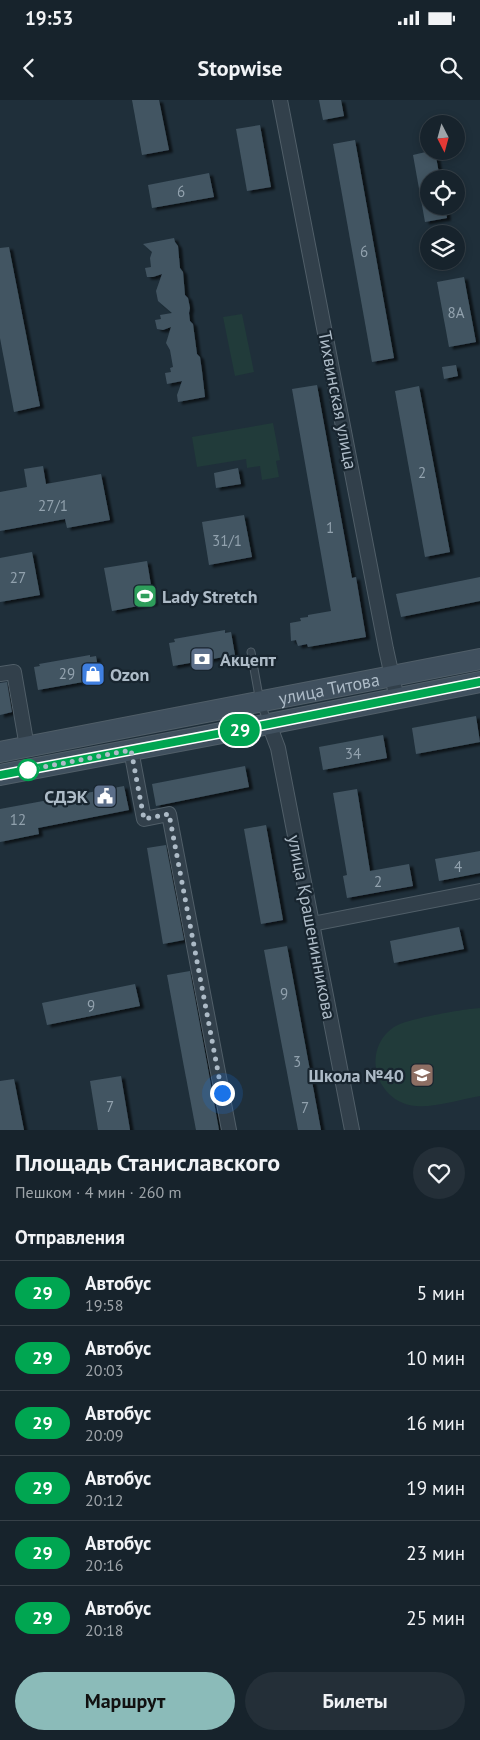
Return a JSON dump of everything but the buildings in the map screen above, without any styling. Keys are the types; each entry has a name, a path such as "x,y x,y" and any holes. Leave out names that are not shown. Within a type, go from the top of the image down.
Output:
{"main road":[{"name":"улица Титова","path":"0,752 480,659"},
{"name":"улица Титова","path":"0,775 480,682"}],"street":[{"name":"Тихвинская улица","path":"280,100 397,699"},
{"path":"7,673 27,747"},
{"name":"улица Крашенинникова","path":"269,724 278,748 352,1130"},
{"path":"131,750 144,819 169,814 229,1130"},
{"path":"312,924 480,891"}],"lane":[{"path":"251,652 260,702 269,724"}],"green space":[{"path":"242,314 254,372 235,376 223,317"},
{"path":"273,423 280,460 276,461 279,477 262,480 260,466 247,468 246,459 197,467 192,437"},
{"path":"480,1008 480,1096 439,1105 416,1106 402,1103 391,1096 382,1086 377,1074 375,1061 377,1049 384,1037 394,1027 410,1021 449,1012"}],"bus line":[{"name":"29","path":"0,775 480,682"}],"place":[{"name":"Lady Stretch","path":"145,596"},
{"name":"Акцепт","path":"202,659"},
{"name":"Ozon","path":"93,674"},
{"name":"СДЭК","path":"105,796"},
{"name":"Школа №40","path":"422,1075"}],"route":[{"path":"28,770 131,750 144,819 169,814 222,1093"}]}
